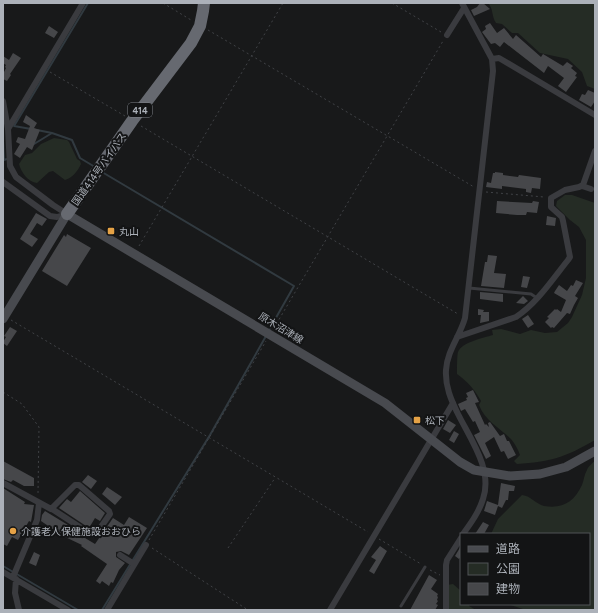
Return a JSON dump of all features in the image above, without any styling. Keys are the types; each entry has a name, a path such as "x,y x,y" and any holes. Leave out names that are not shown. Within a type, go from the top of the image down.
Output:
{"highway":[{"name":"国道414号バイパス","path":"67,214 132,121 191,43 200,26 204,11 204,3"}],"main road":[{"name":"原木沼津線","path":"67,214 385,403 460,462 474,470 510,476 540,474 566,467 595,451"},
{"path":"4,318 67,214"}],"street":[{"path":"8,129 83,3"},
{"path":"447,35 463,5"},
{"path":"463,5 492,59 480,191 465,318 447,359 446,370 449,393 482,462 485,472 486,487 483,500 479,510 464,533"},
{"path":"492,59 500,58 595,115"},
{"path":"3,101 8,129 10,166 16,177 67,214"},
{"path":"582,186 592,167 595,151"},
{"path":"3,182 50,216 57,217 67,214"},
{"path":"457,337 516,317 537,298 570,257 562,217 551,207 551,198 565,190 582,186 591,190"},
{"path":"330,610 453,403"},
{"path":"3,483 51,509 92,535 96,534 110,514 109,511 79,485 75,485 51,509"},
{"path":"19,610 15,593 15,578 37,520 39,503"},
{"path":"446,610 445,579 448,560 460,540"},
{"path":"107,610 146,544"},
{"path":"120,555 134,564"},
{"path":"3,572 68,610"}],"lane":[{"path":"469,288 531,294 537,298"},
{"path":"401,606 425,567"}],"path":[{"path":"134,254 283,3"},
{"path":"248,610 146,544 447,35 392,3"},
{"path":"252,56 480,191 551,198"},
{"path":"44,69 465,318"},
{"path":"4,318 445,579"},
{"path":"3,392 22,404 39,427 37,492 39,503"},
{"path":"228,548 275,478"}],"green space":[{"path":"488,3 595,3 595,89 587,86 582,72 568,59 540,53 518,33 512,33 502,24 496,23"},
{"path":"54,138 67,140 69,142 77,159 80,161 80,167 72,176 65,180 53,171 49,172 37,183 31,181 23,173 19,164 25,155 32,153 41,144"},
{"path":"565,195 572,195 595,203 595,440 558,458 539,462 517,464 514,461 520,455 514,443 485,416 479,405 481,401 476,393 457,374 458,352 468,343 493,335 492,330 501,329 520,334 531,330 545,333 557,332 568,323 582,295 586,278 586,240 579,227 556,206 557,201"},
{"path":"595,461 595,610 526,610 510,605 590,605 590,533 491,533 498,519 522,495 544,506 551,507 567,503 579,491 590,465"},
{"path":"453,584 460,590 460,605 470,605 476,610 448,610 447,585"}],"building":[{"path":"480,3 483,3 490,9 474,16 471,10 477,7"},
{"path":"490,23 497,33 504,28 513,39 516,35 541,57 543,54 563,66 567,62 573,66 571,68 577,73 575,76 577,77 566,92 558,86 564,78 548,66 544,73 504,42 500,47 495,43 491,44 482,32 486,29 485,26"},
{"path":"49,26 58,32 54,38 45,33"},
{"path":"13,53 21,58 7,81 3,79 6,65 3,63 3,56 9,60"},
{"path":"588,90 595,93 595,101 591,107 579,100 582,94 585,95"},
{"path":"26,115 37,123 34,128 40,130 32,150 27,147 20,158 14,154 20,144 16,142 18,137 25,139 30,126 23,122"},
{"path":"493,173 503,173 503,175 518,177 519,175 541,178 540,189 532,188 531,193 526,192 526,189 502,186 502,189 486,187 487,182 491,183"},
{"path":"497,201 539,202 537,213 527,212 526,215 517,215 496,213"},
{"path":"36,213 47,219 42,226 37,223 30,234 38,239 32,247 20,239"},
{"path":"547,216 556,218 555,226 546,225"},
{"path":"67,234 91,248 67,286 42,271 64,235 66,237"},
{"path":"488,255 497,256 494,273 506,274 504,288 481,286 485,262 487,262"},
{"path":"523,276 530,277 527,288 521,287"},
{"path":"576,280 583,283 575,296 578,298 570,314 567,313 554,328 551,328 545,322 549,318 547,317 555,309 561,312 566,300 554,293 555,291 559,285 567,291 571,285 573,286"},
{"path":"480,292 503,294 503,302 480,299"},
{"path":"523,296 528,301 524,304 516,303"},
{"path":"478,309 484,310 483,312 489,312 489,321 480,323 481,315 478,315"},
{"path":"528,315 534,324 528,328 522,319"},
{"path":"10,327 17,331 7,346 3,342 6,337 4,336"},
{"path":"473,390 479,402 475,403 485,425 486,424 489,427 488,423 490,422 500,436 504,434 516,455 508,459 504,451 501,452 494,437 485,443 491,456 486,459 474,435 480,432 475,421 473,422 465,409 461,411 458,404 467,400 466,398 468,397 466,393"},
{"path":"448,420 456,425 450,433 443,429"},
{"path":"454,431 459,434 454,443 449,440"},
{"path":"3,461 34,478 34,486 24,486 13,480 11,482 3,479"},
{"path":"88,475 97,481 91,489 82,482"},
{"path":"501,483 515,486 514,491 509,491 508,500 506,500 502,508 498,506 495,515 484,511 487,501 498,505"},
{"path":"107,487 122,497 115,505 102,494"},
{"path":"3,488 25,502 24,504 34,505 31,522 29,521 18,540 12,537 7,546 3,544"},
{"path":"80,491 105,513 100,521 95,518 89,528 59,508 67,499 71,502"},
{"path":"45,511 86,536 85,538 95,544 113,518 124,525 129,517 147,528 129,555 121,551 116,552 116,557 125,563 119,570 113,583 111,582 109,586 102,581 100,584 96,581 107,564 81,546 82,545 63,536 41,521 42,515"},
{"path":"483,522 489,525 485,533 476,533"},
{"path":"380,546 387,551 374,574 369,571 376,560 371,557"},
{"path":"460,548 460,558 459,559 455,556"},
{"path":"34,552 40,555 36,566 29,563"},
{"path":"429,575 437,580 431,589 438,594 438,601 436,604 438,605 435,610 410,610"}],"waterway":[{"path":"31,129 14,126 88,3"},
{"path":"37,130 52,133 72,140 80,158 95,167"},
{"path":"34,144 52,133"},
{"path":"3,141 4,160 7,159"},
{"path":"102,172 294,286 269,330"},
{"path":"102,610 210,435 266,336"},
{"path":"3,566 78,610"}],"place":[{"name":"丸山","path":"111,231"},
{"name":"松下","path":"417,420"},
{"name":"介護老人保健施設おおひら","path":"13,531"}]}
